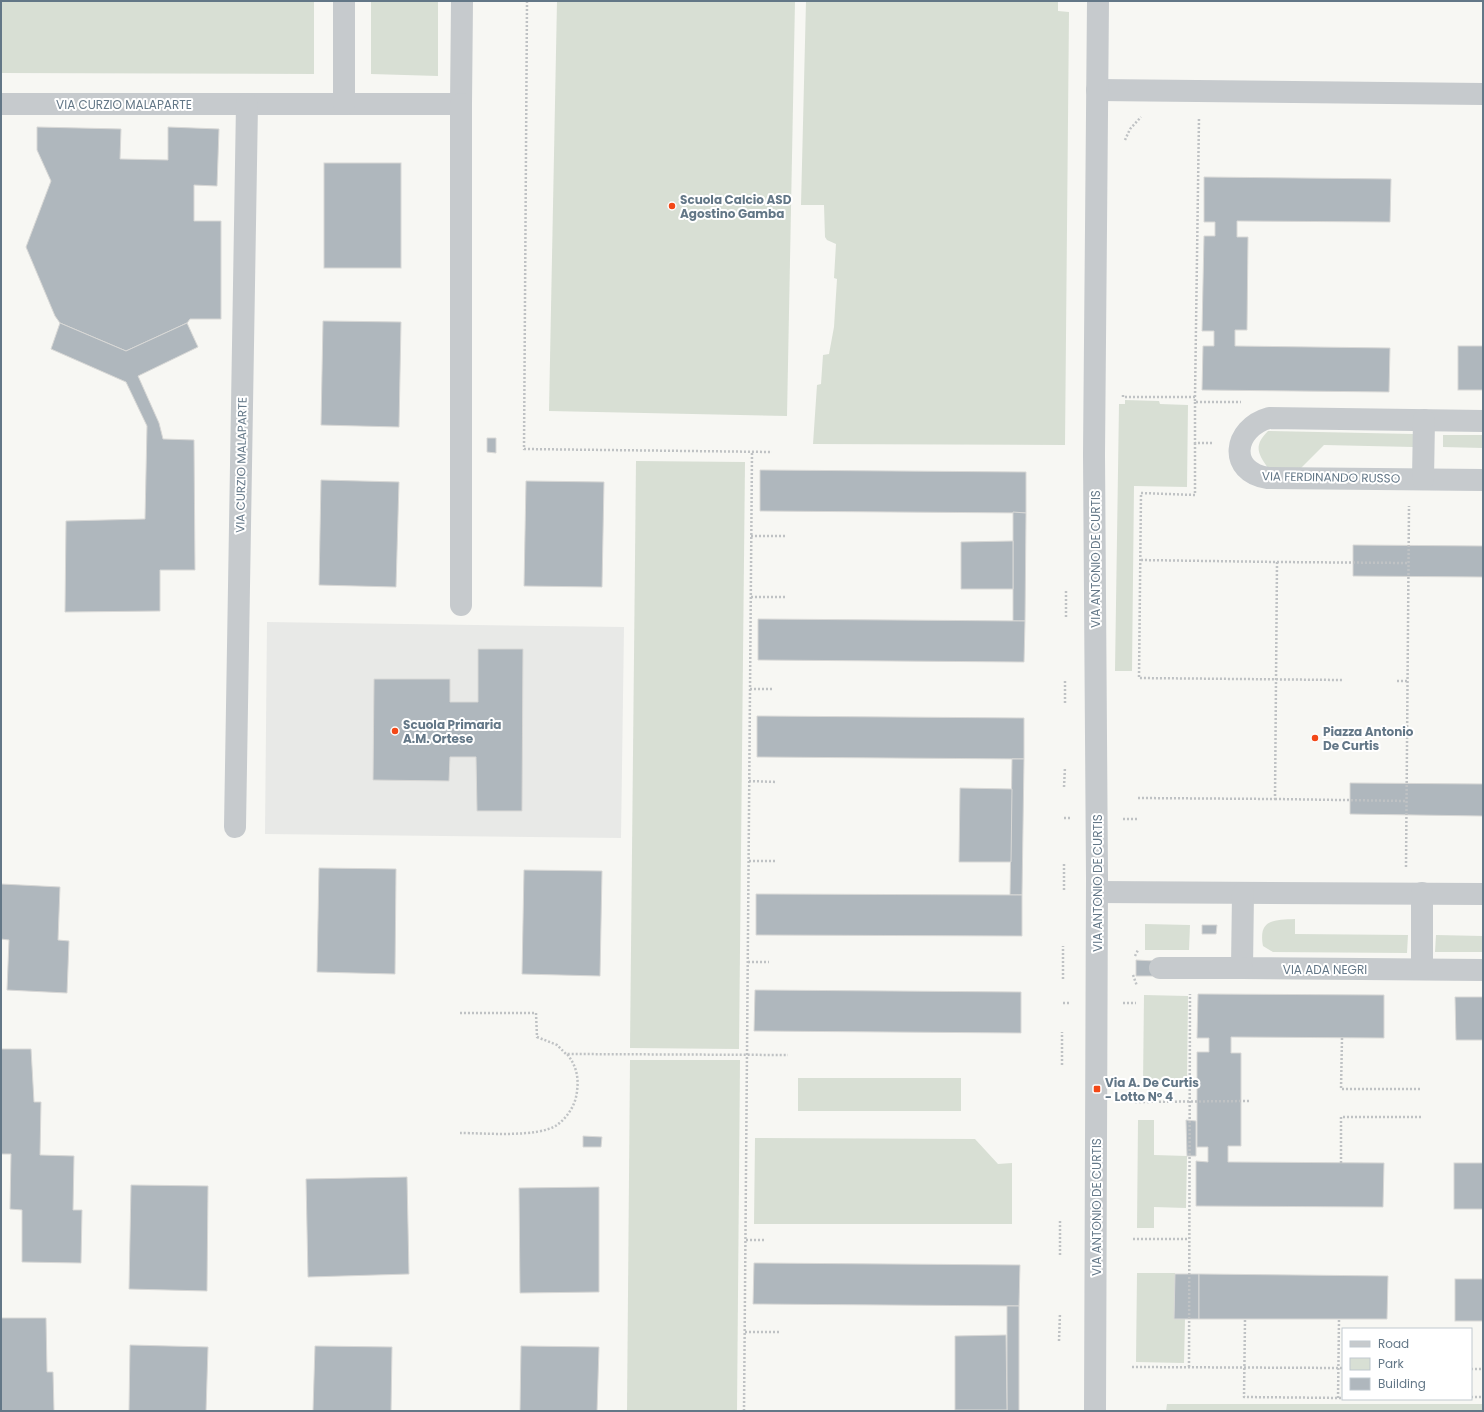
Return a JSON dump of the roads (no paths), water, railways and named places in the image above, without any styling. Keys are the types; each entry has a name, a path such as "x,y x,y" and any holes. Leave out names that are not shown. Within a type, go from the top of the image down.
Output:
{"street":[{"path":"344,1 344,104"},
{"path":"461,605 462,1"},
{"name":"VIA ANTONIO DE CURTIS","path":"1095,1411 1097,892 1094,508 1098,1"},
{"path":"1097,90 1483,94"},
{"name":"VIA CURZIO MALAPARTE","path":"1,104 461,104"},
{"name":"VIA CURZIO MALAPARTE","path":"235,827 247,104"},
{"name":"VIA FERDINANDO RUSSO","path":"1424,420 1269,418 1260,420 1251,426 1244,434 1240,450 1243,465 1258,477 1268,478 1483,480"},
{"path":"1416,479 1424,420 1483,421"},
{"path":"1097,892 1483,894"},
{"path":"1242,968 1243,893"},
{"path":"1414,894 1422,970"},
{"name":"VIA ADA NEGRI","path":"1160,968 1483,970"}],"place":[{"name":"Scuola Calcio ASD Agostino Gamba","path":"672,206"},
{"name":"Scuola Primaria A.M. Ortese","path":"395,731"},
{"name":"Piazza Antonio De Curtis","path":"1315,738"},
{"name":"Via A. De Curtis - Lotto N° 4","path":"1097,1089"}]}
